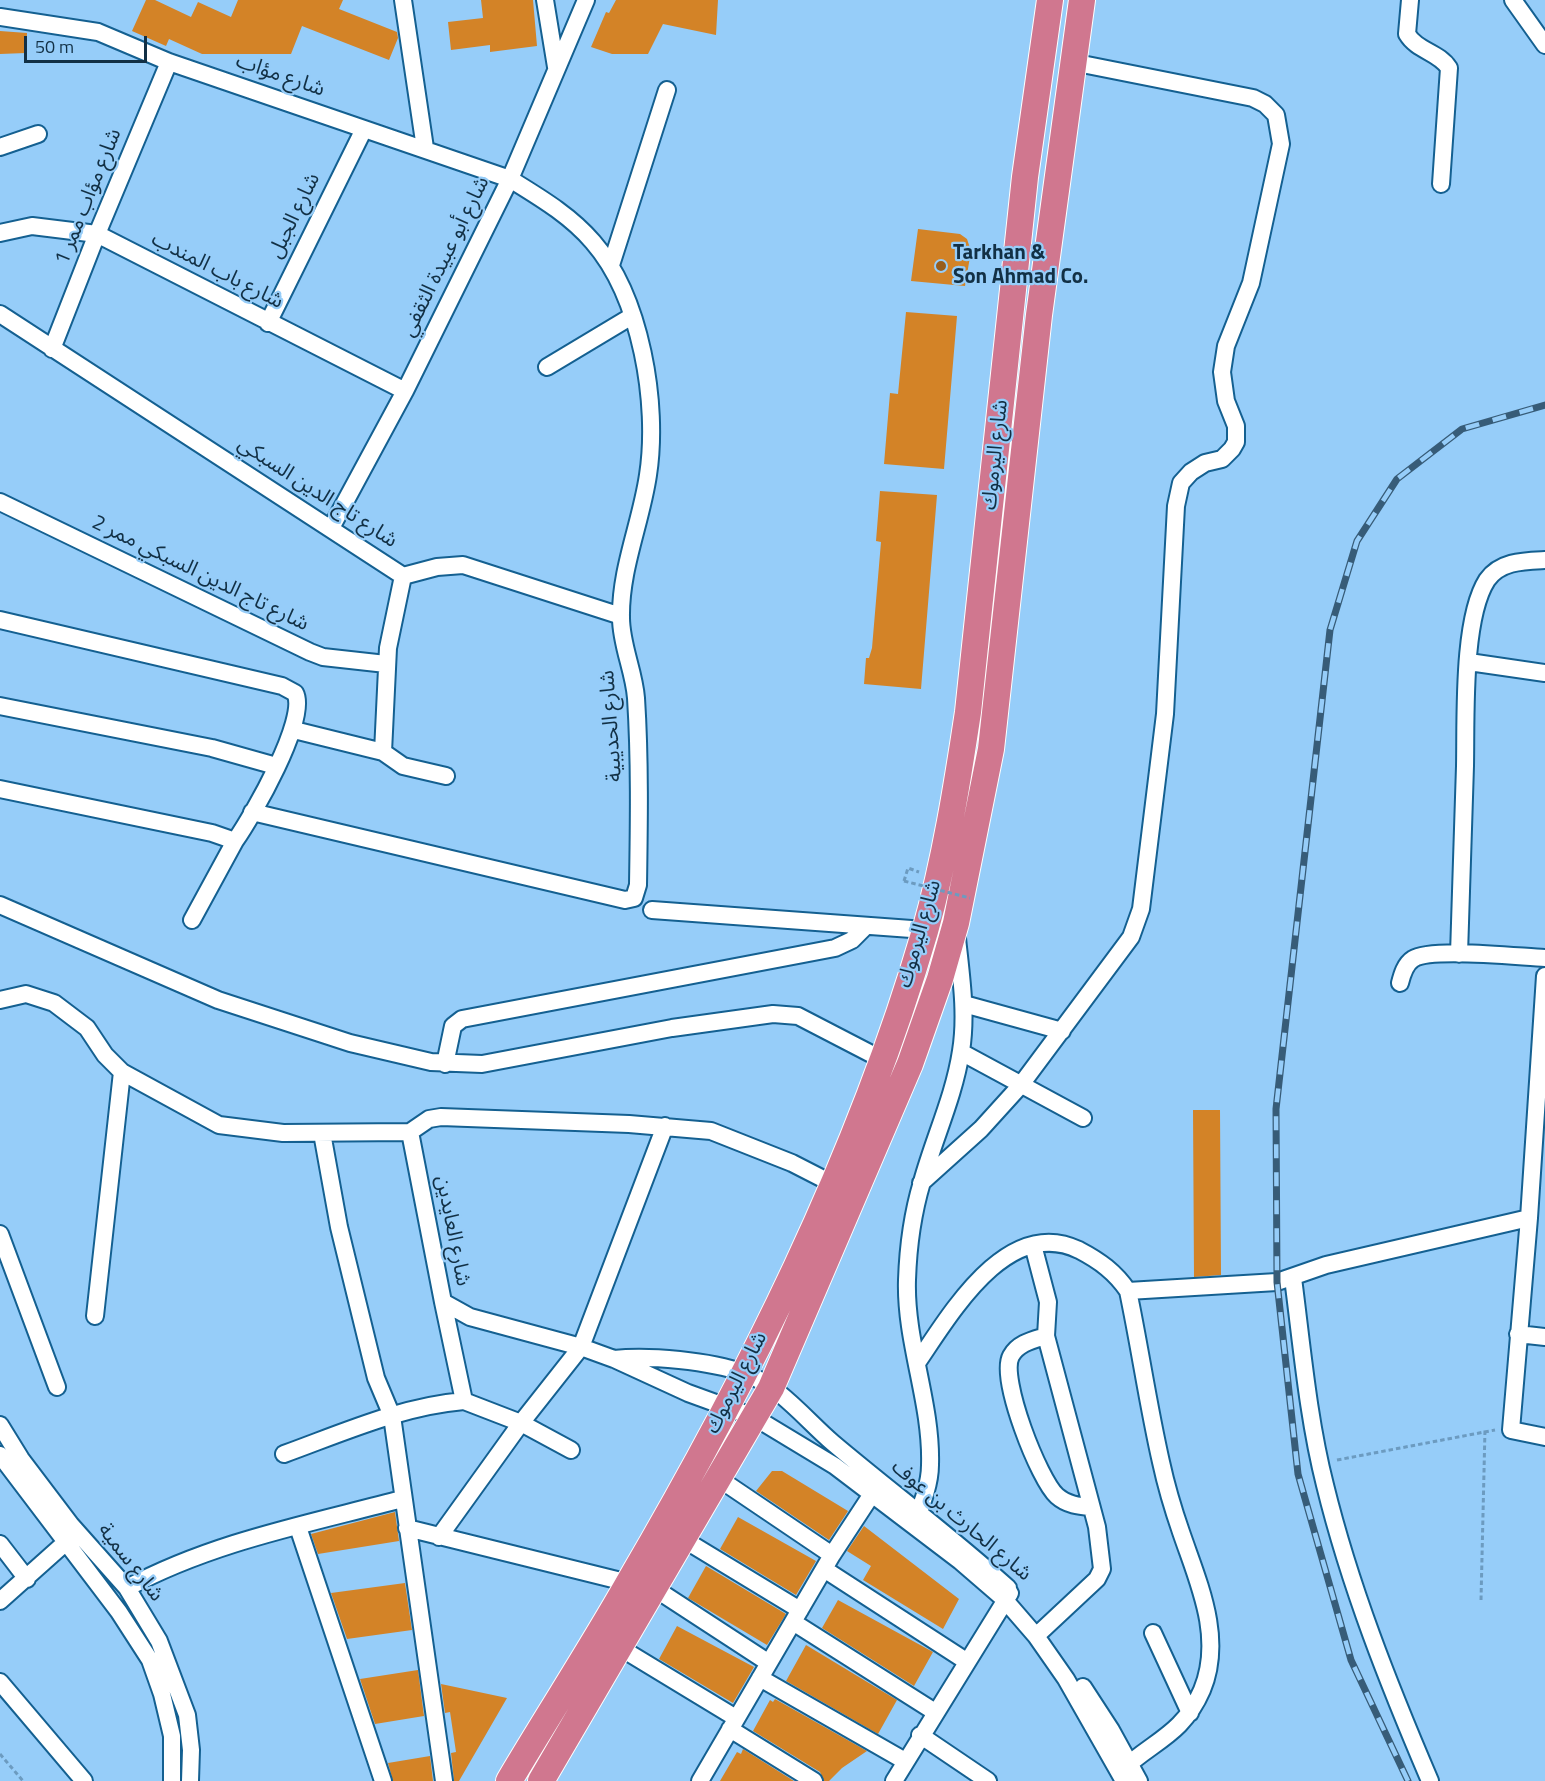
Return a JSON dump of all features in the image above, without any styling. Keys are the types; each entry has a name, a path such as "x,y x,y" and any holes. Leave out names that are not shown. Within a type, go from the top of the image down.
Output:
{"highway":[{"name":"شارع اليرموك","path":"541,1781 619,1647 641,1586 718,1405 833,1184 881,1059 925,930 956,788 968,712 1035,101 1050,0"},
{"name":"شارع اليرموك","path":"509,1781 641,1586 682,1539 771,1388 906,1075 940,979 956,923 981,803 999,694 1039,315 1082,0"},
{"path":"1035,101 1066,106"},
{"path":"912,967 940,979"}],"street":[{"path":"403,0 425,148"},
{"path":"545,0 556,68"},
{"name":"شارع أبو عبيدة الثقفي","path":"331,528 405,391 510,179 586,0"},
{"path":"1410,0 1407,34 1420,48 1440,58 1449,68 1441,184"},
{"path":"1513,0 1545,45"},
{"name":"شارع مؤاب","path":"0,17 98,32 169,62 510,179"},
{"name":"شارع مؤاب ممر 1","path":"52,349 169,62"},
{"path":"921,1183 981,1129 1020,1086 1131,937 1141,909 1165,714 1176,506 1181,483 1191,472 1205,463 1222,459 1232,450 1236,442 1236,426 1226,401 1222,372 1226,346 1251,283 1281,144 1276,115 1265,104 1253,98 1072,62"},
{"path":"611,265 667,90"},
{"name":"شارع الجبل","path":"268,323 364,129"},
{"path":"0,147 38,134"},
{"name":"شارع الحديبية","path":"252,812 625,900 634,898 638,885 639,801 636,697 621,616 630,546 648,475 650,443 647,381 632,316 611,265 592,241 567,218 510,179"},
{"name":"شارع باب المندب","path":"0,233 32,226 97,234 405,391"},
{"name":"شارع تاج الدين السبكي","path":"0,314 402,576 390,628 386,664 383,752"},
{"path":"547,367 632,316"},
{"name":"شارع تاج الدين السبكي ممر 2","path":"0,502 317,655 386,664"},
{"path":"1460,954 1469,662 1478,601 1488,579 1498,568 1545,560"},
{"path":"402,576 437,567 463,565 621,616"},
{"path":"0,620 282,686 291,690 297,697 299,704 294,730 192,920"},
{"path":"1469,662 1545,673"},
{"path":"0,706 212,748 276,766"},
{"path":"294,730 383,752 396,763 413,770 446,777"},
{"path":"0,789 212,833 235,841"},
{"path":"0,905 218,1000 350,1043 444,1064 482,1064 672,1028 773,1014 798,1016 881,1059"},
{"path":"652,910 925,930"},
{"path":"916,1519 930,1465 907,1283 921,1183 952,1091 961,1052 964,1004 956,923"},
{"path":"444,1064 453,1026 462,1019 835,948 852,940 866,926"},
{"path":"1400,983 1404,969 1413,958 1434,954 1545,958"},
{"path":"1545,976 1529,1218 1511,1430 1545,1437"},
{"path":"0,1000 26,994 54,1003 87,1028 105,1054 122,1072 219,1125 251,1131 410,1132 429,1119 441,1117 665,1126 711,1131 735,1138 833,1184"},
{"path":"964,1004 1062,1031"},
{"path":"961,1052 1020,1086 1083,1118"},
{"path":"95,1316 122,1072"},
{"path":"439,1537 521,1423 581,1347 665,1126"},
{"name":"شارع العايدين","path":"410,1132 443,1302 470,1317 581,1347 614,1359 718,1405"},
{"path":"322,1133 339,1227 376,1378 392,1416 402,1499 444,1781"},
{"path":"1128,1292 1245,1285 1293,1278 1326,1265 1529,1218"},
{"path":"0,1234 57,1387"},
{"path":"917,1363 971,1287 1012,1253 1033,1245 1052,1242 1075,1248 1098,1260 1118,1277 1128,1292 1161,1462 1178,1523 1203,1591 1211,1663 1202,1690 1190,1713 1176,1731 1125,1772"},
{"path":"1033,1245 1048,1302 1046,1336 1091,1507 1102,1569 1096,1579 1040,1633"},
{"path":"1293,1278 1320,1464 1349,1568 1382,1665 1430,1781"},
{"path":"443,1302 464,1401"},
{"path":"1518,1334 1545,1337"},
{"path":"1046,1336 1022,1344 1010,1357 1008,1364 1012,1394 1044,1481 1058,1497 1069,1504 1091,1507"},
{"name":"شارع العايدين","path":"614,1359 640,1356 663,1358 736,1371"},
{"name":"شارع الحارث بن عوف","path":"736,1371 771,1388 916,1519 1008,1595 1040,1633 1125,1772 1139,1781"},
{"path":"284,1454 433,1403 464,1401 521,1423 572,1450"},
{"name":"شارع الحارث بن عوف","path":"718,1405 754,1417 835,1466 872,1494 916,1519"},
{"name":"شارع سمية","path":"0,1425 21,1459 71,1525 127,1588 159,1641 187,1714 191,1750 190,1781"},
{"name":"شارع سمية","path":"0,1455 119,1612 150,1660 162,1694 172,1736 172,1781"},
{"path":"718,1478 828,1562 966,1661"},
{"path":"700,1781 828,1562 872,1494"},
{"path":"127,1588 165,1567 219,1547 402,1499"},
{"path":"298,1527 383,1781"},
{"path":"407,1528 641,1586 769,1663"},
{"path":"682,1539 935,1712"},
{"path":"0,1601 65,1543"},
{"path":"0,1544 27,1579"},
{"path":"894,1781 920,1735 1008,1595"},
{"path":"1153,1633 1190,1713"},
{"path":"619,1647 733,1723 814,1781"},
{"path":"760,1678 905,1761"},
{"path":"0,1682 84,1781"},
{"path":"920,1735 988,1781"}],"path":[{"path":"908,868 904,881 970,898"},
{"path":"1320,1464 1485,1429 1511,1430"},
{"path":"1481,1600 1485,1429"},
{"path":"0,1754 23,1781"}],"building":[{"path":"146,0 155,0 191,17 198,2 231,17 238,0 343,0 339,9 397,32 398,38 389,60 302,26 291,54 202,54 169,39 166,46 132,31"},
{"path":"481,0 533,0 537,46 490,52 490,45 451,50 448,22 483,18"},
{"path":"616,0 718,0 716,35 663,24 648,54 612,54 591,47 606,12 609,13"},
{"path":"0,31 27,33 26,53 0,54"},
{"name":"Tarkhan & Son Ahmad Co.","path":"918,229 960,234 967,239 971,251 965,286 911,281"},
{"path":"906,312 957,316 944,469 884,464 890,393 898,394"},
{"path":"880,491 937,495 921,689 864,684 866,658 869,658 872,648 881,542 876,541"},
{"path":"1193,1110 1220,1110 1221,1275 1194,1277"},
{"path":"772,1471 782,1471 848,1511 829,1540 756,1491"},
{"path":"395,1512 399,1541 318,1554 311,1534"},
{"path":"738,1517 816,1561 796,1595 720,1549"},
{"path":"864,1526 959,1599 943,1629 863,1580 871,1566 847,1551"},
{"path":"706,1566 786,1614 767,1645 688,1598"},
{"path":"405,1583 412,1630 347,1639 331,1593"},
{"path":"838,1600 933,1652 914,1686 822,1628"},
{"path":"677,1626 754,1667 733,1703 659,1659"},
{"path":"806,1645 897,1700 878,1734 786,1681"},
{"path":"418,1670 424,1716 375,1724 360,1679"},
{"path":"441,1684 507,1698 459,1781 454,1781 451,1753 456,1752 450,1712 445,1713"},
{"path":"775,1699 867,1751 842,1768 829,1781 824,1781 820,1772 753,1731 770,1700 773,1702"},
{"path":"743,1749 794,1781 720,1781 737,1752 741,1754"},
{"path":"430,1756 433,1781 393,1781 388,1763"}],"railway":[{"path":"1408,1781 1351,1660 1298,1474 1277,1282 1276,1109 1330,630 1357,541 1397,479 1462,429 1545,405"}],"place":[{"name":"Tarkhan & Son Ahmad Co.","path":"941,266"}]}
